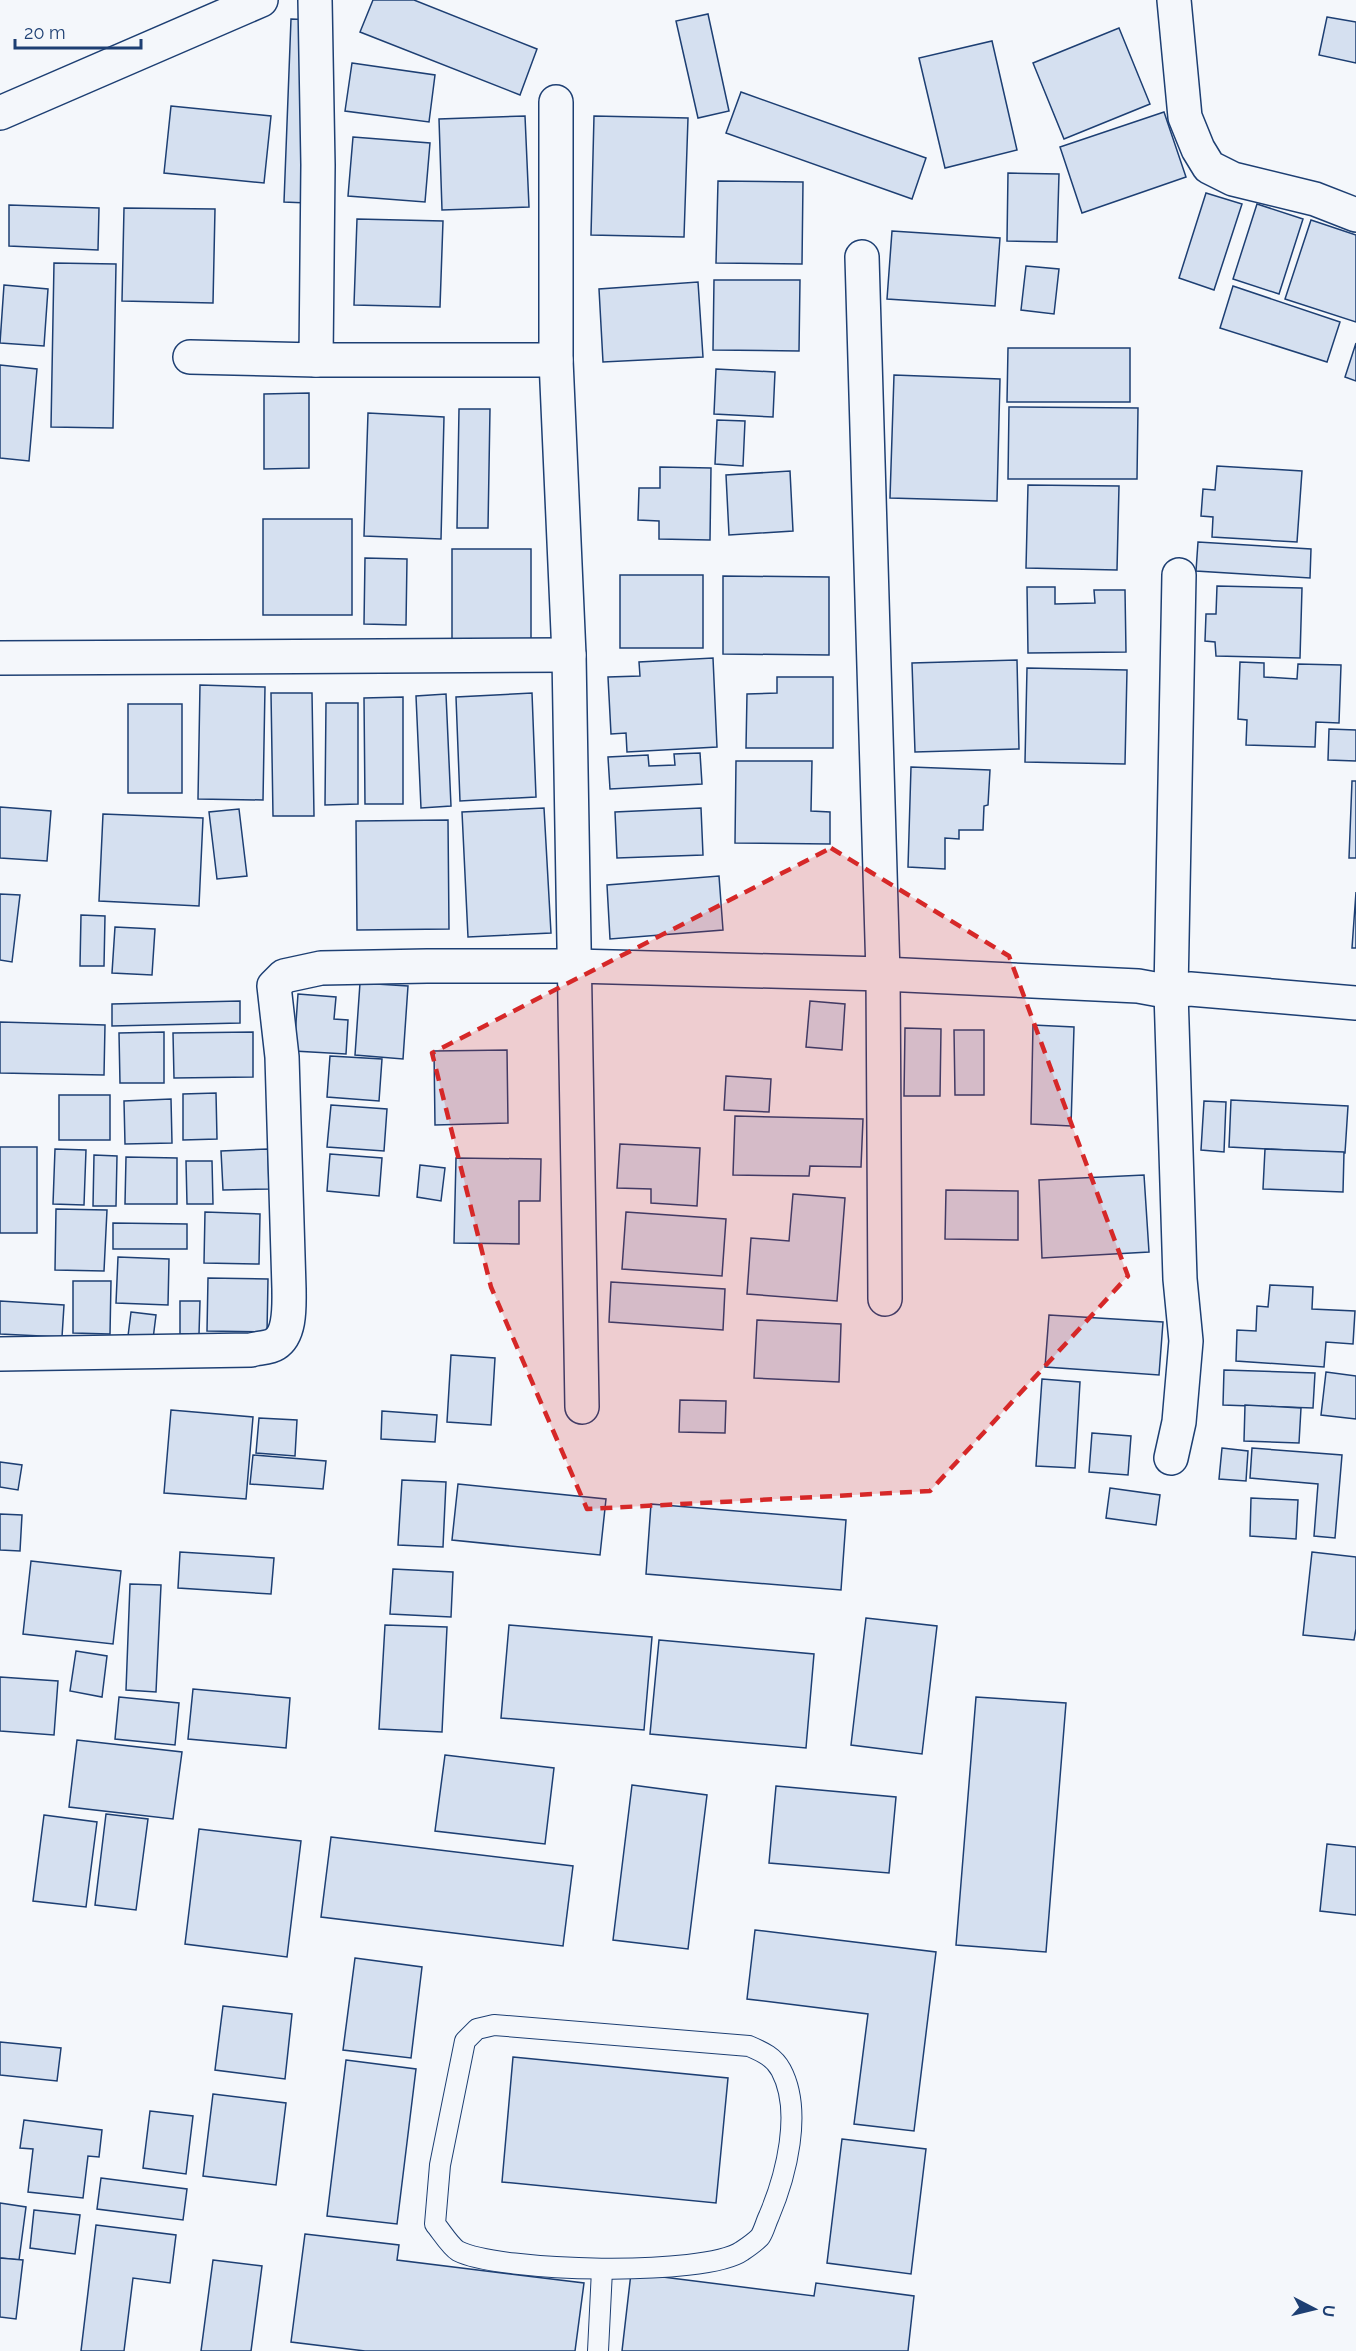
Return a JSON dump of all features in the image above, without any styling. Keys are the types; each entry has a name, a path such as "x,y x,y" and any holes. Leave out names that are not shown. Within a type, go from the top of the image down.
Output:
{"street":[{"path":"0,113 261,0"},
{"path":"315,0 318,165 316,360"},
{"path":"1174,0 1185,117 1198,149 1209,167 1233,179 1315,199 1356,215"},
{"path":"556,102 556,360 569,655 582,1407"},
{"path":"862,257 883,974 885,1299"},
{"path":"190,357 316,360 556,360"},
{"path":"1171,1458 1179,1422 1186,1341 1180,1279 1171,992 1179,575"},
{"path":"0,658 569,655"},
{"path":"0,1354 251,1350 274,1345 283,1334 289,1313 282,1057 274,986 284,976 321,968 575,966 883,974 1138,986 1171,992 1190,989 1356,1003"}],"lane":[{"path":"494,2025 516,2026 750,2046 769,2054 782,2070 792,2103 789,2144 781,2188 760,2236 740,2253 719,2259 690,2265 602,2270 495,2262 457,2250 435,2224 440,2165 465,2040 477,2030 494,2025"},
{"path":"598,2351 602,2270"}],"highlighted area":[{"path":"831,848 1009,956 1128,1276 930,1491 587,1509 491,1287 432,1053"}],"building":[{"path":"373,0 414,0 537,49 520,95 360,32"},
{"path":"708,14 729,111 698,118 676,21"},
{"path":"1327,17 1356,22 1356,63 1319,55"},
{"path":"291,19 314,20 307,203 284,202"},
{"path":"1119,28 1150,104 1064,139 1033,63"},
{"path":"992,41 1017,150 945,168 919,58"},
{"path":"352,63 435,75 429,122 345,111"},
{"path":"741,92 926,158 912,199 726,133"},
{"path":"171,106 271,116 264,183 164,173"},
{"path":"1164,112 1186,177 1082,213 1060,147"},
{"path":"525,116 529,207 442,210 439,119"},
{"path":"594,116 688,118 684,237 591,235"},
{"path":"353,137 430,143 425,202 348,196"},
{"path":"1008,173 1059,174 1057,242 1007,241"},
{"path":"718,181 803,182 802,264 716,263"},
{"path":"1206,193 1242,204 1214,290 1179,278"},
{"path":"1257,204 1303,219 1279,294 1233,279"},
{"path":"9,205 99,208 98,250 9,246"},
{"path":"124,208 215,209 213,303 122,301"},
{"path":"357,219 443,221 440,307 354,305"},
{"path":"1311,220 1356,235 1356,322 1285,299"},
{"path":"892,231 1000,238 995,306 887,299"},
{"path":"54,263 116,264 113,428 51,427"},
{"path":"1026,266 1059,269 1054,314 1021,310"},
{"path":"714,280 800,280 799,351 713,350"},
{"path":"698,282 703,357 603,362 599,289"},
{"path":"4,285 48,289 44,346 0,343"},
{"path":"1233,286 1340,322 1327,362 1220,328"},
{"path":"1356,343 1356,381 1345,377"},
{"path":"1008,348 1130,348 1130,402 1007,402"},
{"path":"0,365 37,369 29,461 0,458"},
{"path":"716,369 775,372 773,417 714,414"},
{"path":"894,375 1000,379 997,501 890,498"},
{"path":"309,393 309,468 264,469 264,394"},
{"path":"1009,407 1138,408 1137,479 1008,479"},
{"path":"459,409 490,409 488,528 457,528"},
{"path":"368,413 444,417 441,539 364,536"},
{"path":"717,420 745,421 743,466 715,464"},
{"path":"1217,466 1302,471 1297,542 1212,537 1213,517 1201,516 1203,489 1215,490"},
{"path":"660,467 711,468 710,540 659,539 659,521 638,520 639,488 660,488"},
{"path":"790,471 793,531 729,535 726,475"},
{"path":"1028,485 1119,486 1117,570 1026,568"},
{"path":"263,519 352,519 352,615 263,615"},
{"path":"1198,542 1311,549 1310,578 1196,571"},
{"path":"452,549 531,549 531,642 452,642"},
{"path":"365,558 407,559 406,625 364,624"},
{"path":"620,575 703,575 703,648 620,648"},
{"path":"723,576 829,577 829,655 723,654"},
{"path":"1217,586 1302,588 1300,658 1216,656 1215,642 1205,641 1206,614 1216,614"},
{"path":"1027,587 1055,587 1055,604 1095,603 1094,590 1125,590 1126,652 1028,653"},
{"path":"713,658 717,747 627,752 626,733 611,734 608,677 640,676 639,662"},
{"path":"1017,660 1019,749 915,752 912,663"},
{"path":"1240,662 1264,663 1264,677 1297,679 1298,664 1341,665 1339,723 1316,722 1315,747 1246,745 1247,720 1238,719"},
{"path":"1027,668 1127,670 1125,764 1025,762"},
{"path":"777,677 833,677 833,748 746,748 747,694 777,693"},
{"path":"200,685 265,687 263,800 198,799"},
{"path":"271,693 312,693 314,816 273,816"},
{"path":"532,693 536,797 460,801 456,697"},
{"path":"446,694 451,806 421,808 416,696"},
{"path":"403,697 403,804 365,804 364,698"},
{"path":"326,703 358,703 358,804 325,805"},
{"path":"128,704 182,704 182,793 128,793"},
{"path":"1329,729 1356,730 1356,761 1328,760"},
{"path":"700,753 702,784 610,789 608,757 648,755 649,766 675,765 674,754"},
{"path":"736,761 812,761 811,811 830,812 830,844 735,843"},
{"path":"911,767 990,770 988,805 984,806 983,830 959,830 959,839 945,838 945,869 908,867"},
{"path":"1352,781 1356,781 1356,858 1349,858"},
{"path":"0,807 51,811 47,861 0,858"},
{"path":"544,808 551,933 468,937 462,812"},
{"path":"701,808 703,855 617,858 615,812"},
{"path":"239,809 247,876 217,879 209,812"},
{"path":"103,814 203,818 199,906 99,901"},
{"path":"448,820 449,929 357,930 356,821"},
{"path":"719,876 723,930 610,939 607,885"},
{"path":"1356,892 1356,948 1352,948"},
{"path":"0,894 20,895 12,962 0,960"},
{"path":"81,915 105,916 104,966 80,966"},
{"path":"115,927 155,929 152,975 112,973"},
{"path":"360,983 408,986 403,1059 355,1055"},
{"path":"298,994 336,997 334,1019 348,1020 346,1054 294,1051"},
{"path":"240,1001 240,1023 112,1026 112,1004"},
{"path":"810,1001 845,1004 842,1050 806,1047"},
{"path":"0,1022 105,1025 104,1075 0,1073"},
{"path":"1033,1025 1074,1027 1071,1126 1031,1124"},
{"path":"905,1028 941,1029 940,1096 904,1096"},
{"path":"954,1030 984,1030 984,1095 955,1095"},
{"path":"164,1032 164,1083 120,1083 119,1033"},
{"path":"253,1032 253,1077 174,1078 173,1033"},
{"path":"507,1050 508,1123 435,1125 434,1051"},
{"path":"330,1056 382,1059 379,1101 327,1097"},
{"path":"726,1076 771,1079 769,1112 724,1110"},
{"path":"216,1093 217,1139 183,1140 183,1094"},
{"path":"59,1095 110,1095 110,1140 59,1140"},
{"path":"171,1099 172,1143 125,1144 124,1101"},
{"path":"1231,1100 1348,1106 1345,1153 1229,1147"},
{"path":"1204,1101 1226,1102 1224,1152 1201,1150"},
{"path":"331,1105 387,1109 384,1151 327,1147"},
{"path":"735,1116 863,1119 861,1167 810,1166 809,1176 733,1175"},
{"path":"620,1144 700,1148 697,1206 651,1203 651,1189 617,1188"},
{"path":"0,1147 37,1147 37,1233 0,1233"},
{"path":"55,1149 86,1150 84,1205 53,1204"},
{"path":"268,1149 269,1189 223,1190 221,1151"},
{"path":"1265,1149 1344,1152 1343,1192 1263,1189"},
{"path":"330,1154 382,1158 379,1196 327,1191"},
{"path":"94,1155 117,1156 116,1206 93,1206"},
{"path":"126,1157 177,1158 177,1204 125,1204"},
{"path":"456,1158 541,1159 540,1201 519,1201 519,1244 454,1243"},
{"path":"186,1161 212,1161 213,1204 187,1204"},
{"path":"420,1165 445,1168 441,1201 417,1197"},
{"path":"1144,1175 1149,1252 1042,1258 1039,1180"},
{"path":"946,1190 1018,1191 1018,1240 945,1239"},
{"path":"793,1194 845,1198 837,1301 747,1294 751,1238 789,1241"},
{"path":"56,1209 107,1210 104,1271 55,1270"},
{"path":"205,1212 260,1214 259,1264 204,1263"},
{"path":"626,1212 726,1219 722,1276 622,1269"},
{"path":"113,1223 187,1224 187,1249 113,1249"},
{"path":"118,1257 169,1259 168,1305 116,1303"},
{"path":"208,1278 268,1279 267,1332 207,1331"},
{"path":"73,1281 111,1281 110,1334 73,1333"},
{"path":"611,1282 725,1289 723,1330 609,1322"},
{"path":"1270,1285 1313,1287 1312,1309 1355,1311 1353,1344 1326,1342 1324,1367 1236,1361 1237,1330 1256,1331 1257,1306 1268,1307"},
{"path":"0,1301 64,1305 62,1337 0,1334"},
{"path":"180,1301 200,1301 199,1334 180,1334"},
{"path":"131,1312 156,1315 153,1339 128,1336"},
{"path":"1049,1315 1163,1322 1159,1375 1045,1367"},
{"path":"757,1320 841,1324 839,1382 754,1378"},
{"path":"451,1355 495,1358 491,1425 447,1422"},
{"path":"1224,1370 1315,1373 1313,1408 1223,1405"},
{"path":"1326,1372 1356,1376 1356,1419 1321,1415"},
{"path":"1042,1379 1080,1382 1075,1468 1036,1466"},
{"path":"680,1400 726,1401 725,1433 679,1432"},
{"path":"1245,1405 1301,1408 1299,1443 1244,1441"},
{"path":"171,1410 253,1417 246,1499 164,1493"},
{"path":"382,1411 437,1415 435,1442 381,1439"},
{"path":"259,1418 297,1420 295,1456 256,1453"},
{"path":"1092,1433 1131,1436 1128,1475 1089,1472"},
{"path":"1222,1448 1248,1451 1246,1481 1219,1479"},
{"path":"1252,1448 1342,1455 1335,1538 1314,1536 1318,1484 1250,1478"},
{"path":"253,1455 326,1461 323,1489 250,1484"},
{"path":"0,1462 22,1465 18,1490 0,1487"},
{"path":"402,1480 446,1482 443,1547 398,1545"},
{"path":"458,1484 606,1499 600,1555 452,1540"},
{"path":"1110,1488 1160,1495 1156,1525 1106,1518"},
{"path":"1251,1498 1298,1500 1296,1539 1250,1536"},
{"path":"651,1504 846,1520 841,1590 646,1574"},
{"path":"0,1514 22,1515 20,1551 0,1550"},
{"path":"180,1552 274,1558 271,1594 178,1588"},
{"path":"1312,1552 1356,1557 1354,1640 1303,1635"},
{"path":"31,1561 121,1571 113,1644 23,1634"},
{"path":"393,1569 453,1572 451,1617 390,1614"},
{"path":"130,1584 161,1585 156,1692 126,1690"},
{"path":"866,1618 937,1626 922,1754 851,1745"},
{"path":"385,1625 447,1627 442,1732 379,1729"},
{"path":"509,1625 652,1637 644,1730 501,1718"},
{"path":"659,1640 814,1654 806,1748 650,1734"},
{"path":"76,1651 107,1656 102,1697 70,1691"},
{"path":"0,1677 58,1681 54,1735 0,1731"},
{"path":"193,1689 290,1698 286,1748 188,1739"},
{"path":"119,1697 179,1703 175,1745 115,1739"},
{"path":"976,1697 1066,1703 1046,1952 956,1945"},
{"path":"77,1740 182,1752 173,1819 69,1807"},
{"path":"445,1755 554,1768 545,1844 435,1831"},
{"path":"632,1785 707,1795 688,1949 613,1940"},
{"path":"776,1786 896,1797 889,1873 769,1863"},
{"path":"106,1814 148,1819 136,1910 95,1905"},
{"path":"44,1815 97,1822 86,1907 33,1901"},
{"path":"199,1829 301,1841 287,1957 185,1944"},
{"path":"331,1837 573,1866 563,1946 321,1917"},
{"path":"1327,1844 1356,1847 1356,1915 1320,1911"},
{"path":"755,1930 936,1952 914,2131 854,2124 868,2014 747,1999"},
{"path":"355,1958 422,1967 411,2058 343,2050"},
{"path":"223,2006 292,2014 285,2079 215,2070"},
{"path":"0,2042 61,2048 57,2081 0,2075"},
{"path":"513,2057 728,2078 716,2203 502,2182"},
{"path":"346,2060 416,2069 397,2224 327,2216"},
{"path":"213,2094 286,2103 276,2185 203,2176"},
{"path":"150,2111 193,2116 186,2174 143,2168"},
{"path":"24,2120 102,2130 99,2157 88,2156 83,2198 28,2192 33,2149 20,2148"},
{"path":"842,2139 926,2149 911,2274 827,2263"},
{"path":"101,2178 187,2189 183,2220 97,2209"},
{"path":"0,2203 26,2207 19,2260 0,2258"},
{"path":"34,2210 80,2215 75,2254 30,2248"},
{"path":"96,2225 176,2235 170,2283 133,2278 124,2351 81,2351"},
{"path":"305,2234 399,2245 397,2260 584,2283 575,2351 365,2351 291,2342"},
{"path":"0,2258 23,2260 16,2319 0,2317"},
{"path":"213,2260 262,2266 251,2351 201,2351"},
{"path":"631,2273 814,2296 816,2283 914,2296 908,2351 622,2351"}]}
